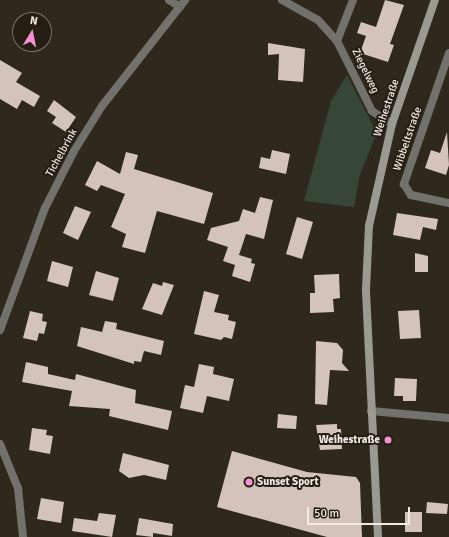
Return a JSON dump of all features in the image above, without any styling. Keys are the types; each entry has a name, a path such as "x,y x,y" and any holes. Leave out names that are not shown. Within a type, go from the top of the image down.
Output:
{"main road":[{"name":"Weihestraße","path":"378,537 366,289 369,226 392,124 435,0"}],"street":[{"name":"Tichelbrink","path":"0,330 45,208 74,151 102,106 182,3 169,0"},
{"name":"Ziegelweg","path":"282,0 318,20 337,41 372,111 392,124"},
{"name":"Ziegelweg","path":"337,41 353,0"},
{"name":"Wibbeltstraße","path":"449,54 404,184 411,195 449,203"},
{"path":"371,411 449,418"},
{"path":"0,444 2,455 18,488 23,537"}],"green space":[{"path":"347,75 377,133 360,174 354,207 304,201 331,101"}],"building":[{"path":"385,0 404,5 390,44 394,45 388,62 360,53 366,36 357,33 361,22 376,27"},
{"path":"268,43 305,49 303,82 278,80 279,54 268,55"},
{"path":"0,60 22,73 16,82 40,96 34,107 22,100 17,109 0,99"},
{"path":"54,100 76,117 66,132 52,123 56,117 47,111"},
{"path":"447,132 449,165 446,175 425,168 431,150 440,153"},
{"path":"272,150 290,154 286,174 259,168 261,157 270,159"},
{"path":"126,152 138,155 134,169 213,193 204,224 157,211 145,253 122,247 126,234 111,227 125,194 101,185 97,191 85,185 97,161 120,174"},
{"path":"260,197 273,200 264,239 246,234 239,255 252,259 251,263 255,264 250,282 232,276 235,265 223,261 228,247 207,240 211,228 239,221 243,209 255,213"},
{"path":"75,206 91,212 78,240 63,233"},
{"path":"397,213 438,219 436,230 423,227 420,240 393,235"},
{"path":"297,217 313,222 302,259 286,254"},
{"path":"415,253 428,256 428,272 415,272"},
{"path":"52,261 73,267 68,287 47,281"},
{"path":"96,271 119,278 113,301 89,295"},
{"path":"339,274 340,298 333,299 334,312 310,313 310,293 315,293 314,275"},
{"path":"163,282 174,285 162,315 142,309 153,283 162,286"},
{"path":"204,291 219,295 214,312 229,315 228,320 236,322 232,339 224,337 221,340 194,334"},
{"path":"419,310 421,338 400,339 398,311"},
{"path":"30,311 43,314 42,321 47,322 44,334 39,333 37,341 23,338"},
{"path":"105,321 117,323 116,329 164,341 161,355 144,351 141,362 134,361 134,364 77,346 81,327 102,332"},
{"path":"316,341 337,343 343,350 342,363 349,371 330,370 327,405 315,404"},
{"path":"26,362 48,367 48,374 75,380 76,374 136,390 135,403 172,411 168,430 109,416 110,409 69,406 72,391 22,382"},
{"path":"199,364 214,367 213,374 234,379 229,401 207,396 203,413 180,408 185,385 194,387"},
{"path":"395,378 417,379 416,401 403,401 403,396 394,396"},
{"path":"278,414 297,416 296,429 277,428"},
{"path":"337,424 337,429 341,429 342,449 320,450 316,425"},
{"path":"32,428 47,430 46,435 53,436 50,454 29,450"},
{"path":"232,451 307,472 356,477 360,483 362,537 327,537 217,507"},
{"path":"123,453 169,465 166,480 144,475 129,478 119,471"},
{"path":"41,498 64,502 61,523 37,519"},
{"path":"427,502 448,504 447,514 426,513"},
{"path":"405,512 422,512 422,532 405,532"},
{"path":"99,513 116,515 112,537 72,531 74,518 97,521"},
{"path":"139,518 173,524 172,536 153,533 153,537 136,535"}],"place":[{"name":"Weihestraße","path":"388,440"},
{"name":"Sunset Sport","path":"249,482"}]}
